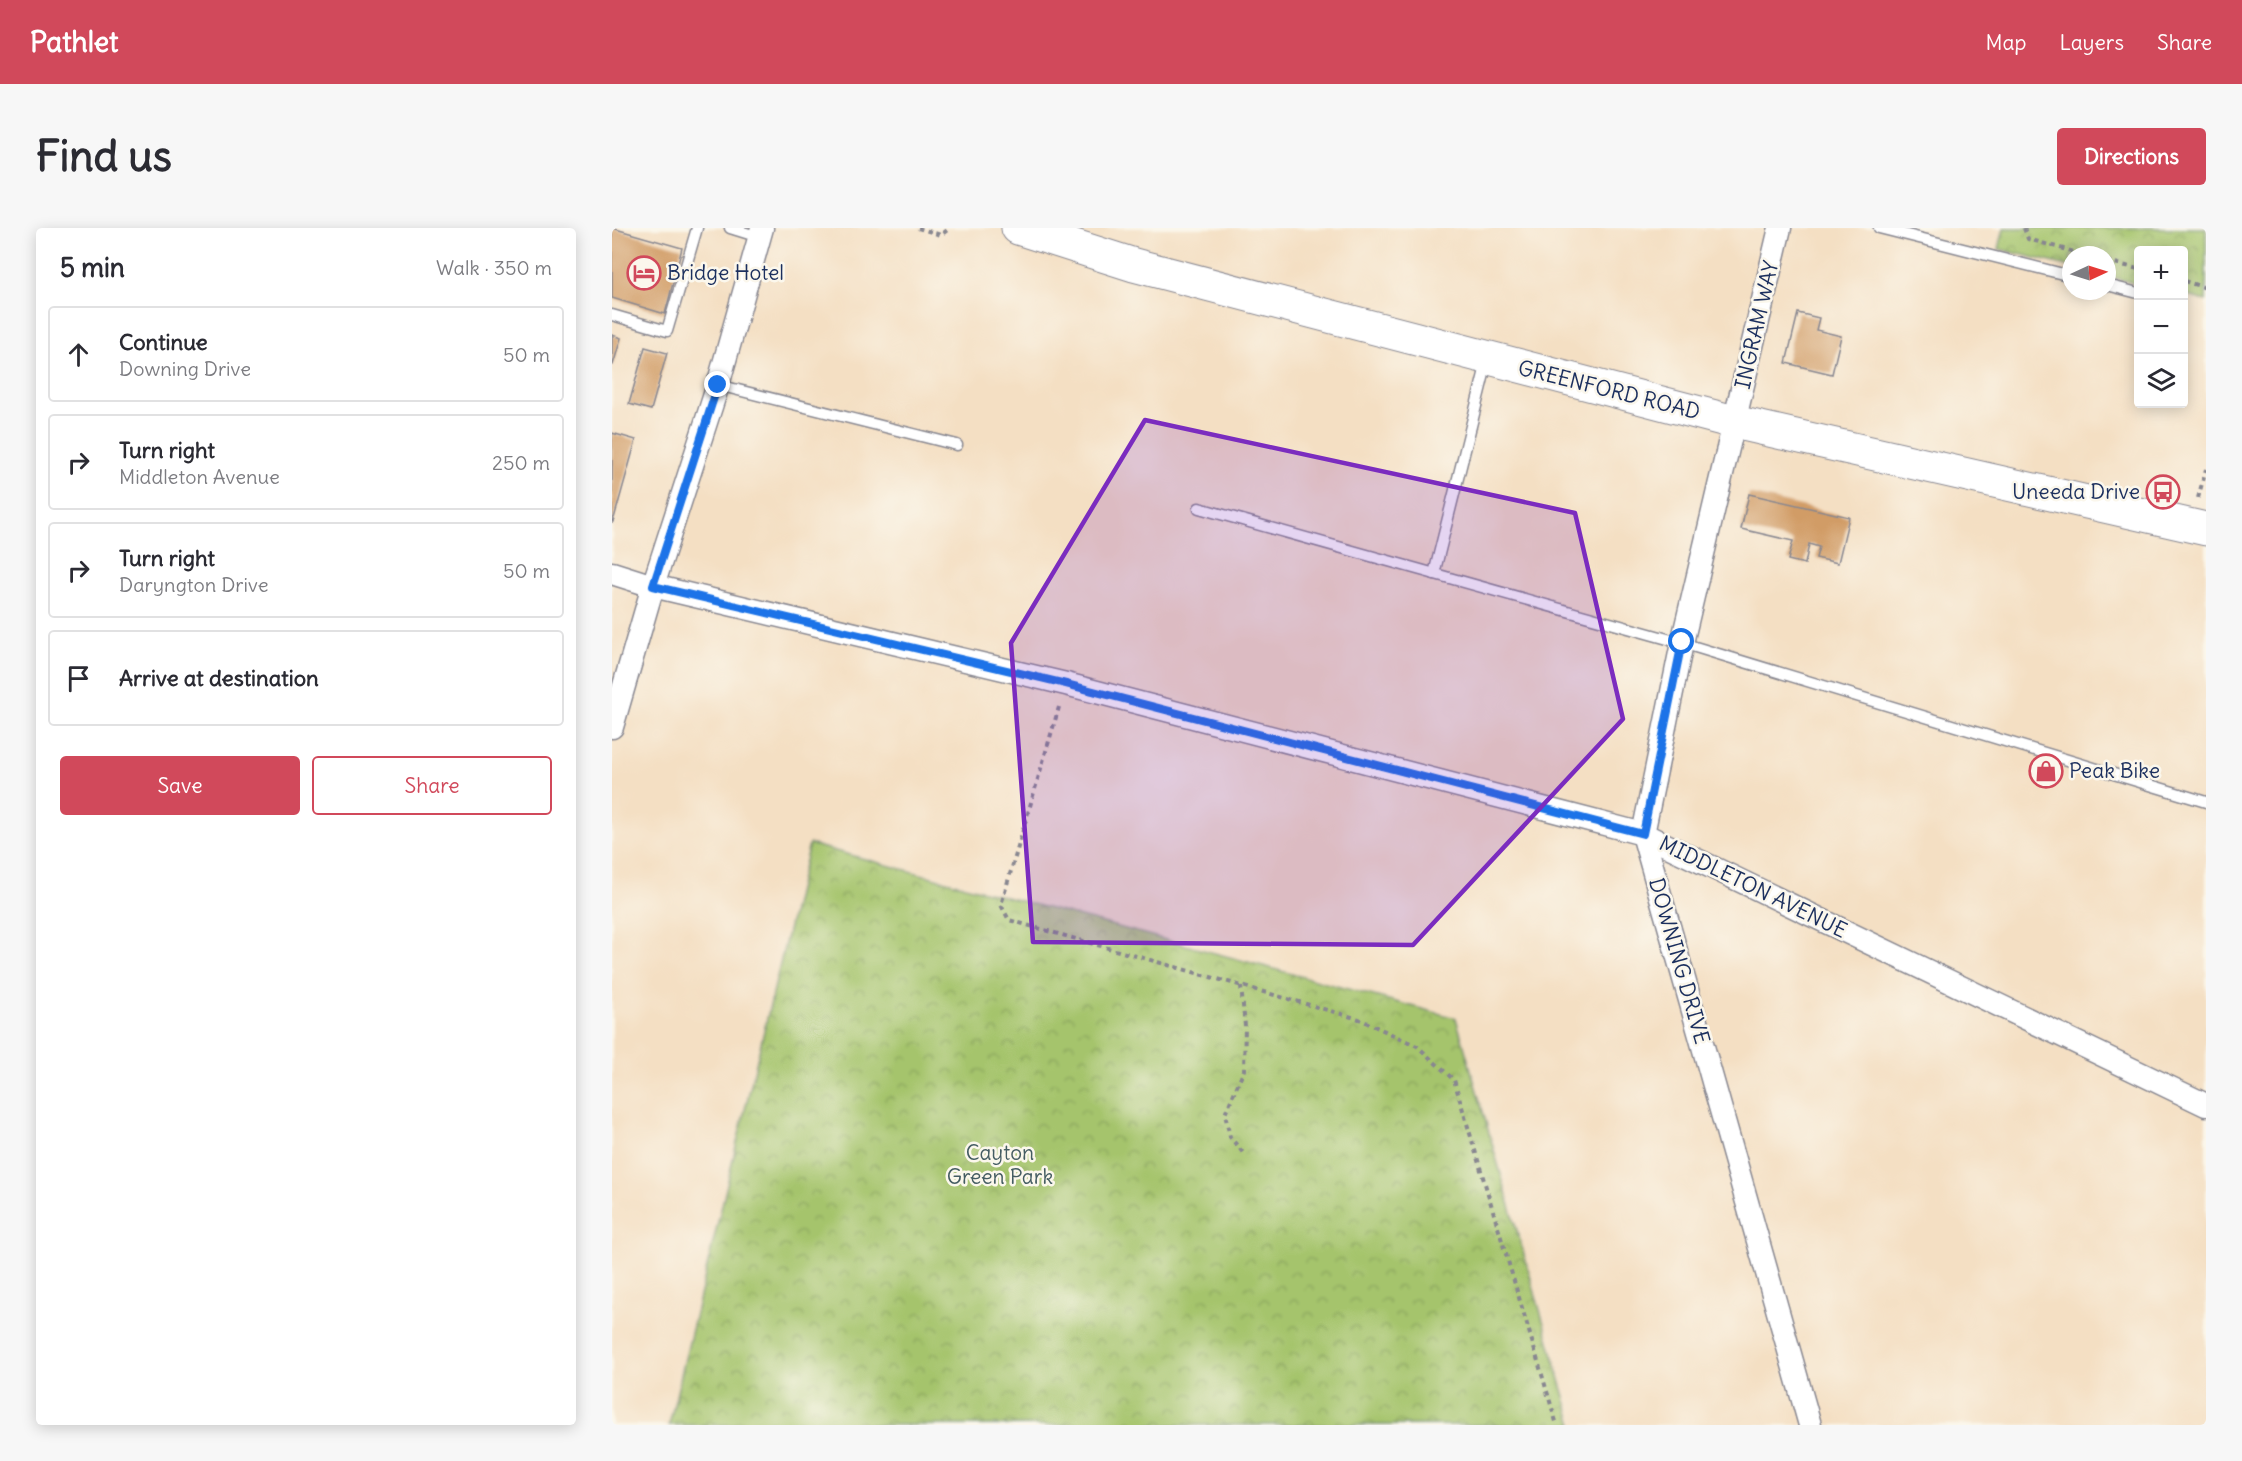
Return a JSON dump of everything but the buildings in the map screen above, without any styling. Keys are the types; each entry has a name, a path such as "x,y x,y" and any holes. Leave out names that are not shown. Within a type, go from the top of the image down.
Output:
{"main road":[{"name":"GREENFORD ROAD","path":"1018,228 1134,265 1734,422 2206,529"}],"street":[{"name":"INGRAM WAY","path":"1734,422 1780,228"},
{"path":"612,727 653,586 718,385 760,232"},
{"name":"DOWNING DRIVE","path":"1734,422 1682,642 1643,834 1810,1425"},
{"name":"MIDDLETON AVENUE","path":"612,573 653,586 1066,684 1643,834 2206,1105"}],"lane":[{"path":"612,315 668,331 697,228"},
{"path":"730,228 760,232"},
{"path":"1879,228 2062,274"},
{"path":"2116,287 2134,292"},
{"path":"1434,574 1488,359"},
{"path":"718,385 957,445"},
{"path":"1199,508 1682,642 2206,802"}],"path":[{"path":"918,228 941,234 950,228"},
{"path":"2024,228 2028,239 2062,249"},
{"path":"2116,263 2134,268"},
{"path":"2188,282 2206,288"},
{"path":"1066,684 1001,905 1009,920 1359,1019 1417,1046 1454,1080 1557,1425"},
{"path":"1241,986 1245,1026 1244,1070 1225,1114 1230,1137 1244,1154"}],"highlighted area":[{"path":"1145,420 1575,513 1623,719 1413,945 1033,942 1011,643"}],"green space":[{"path":"2004,228 2206,228 2206,301 2188,296 2188,246 2134,246 2134,283 2116,278 2116,246 2062,246 2062,265 1999,249"},
{"name":"Cayton Green Park","path":"809,844 1456,1018 1573,1425 669,1425"}],"place":[{"name":"Bridge Hotel","path":"644,273"},
{"name":"Uneeda Drive","path":"2163,492"},
{"name":"Peak Bike","path":"2046,771"}],"route":[{"path":"718,385 653,586 1066,684 1643,834 1682,642"}]}
